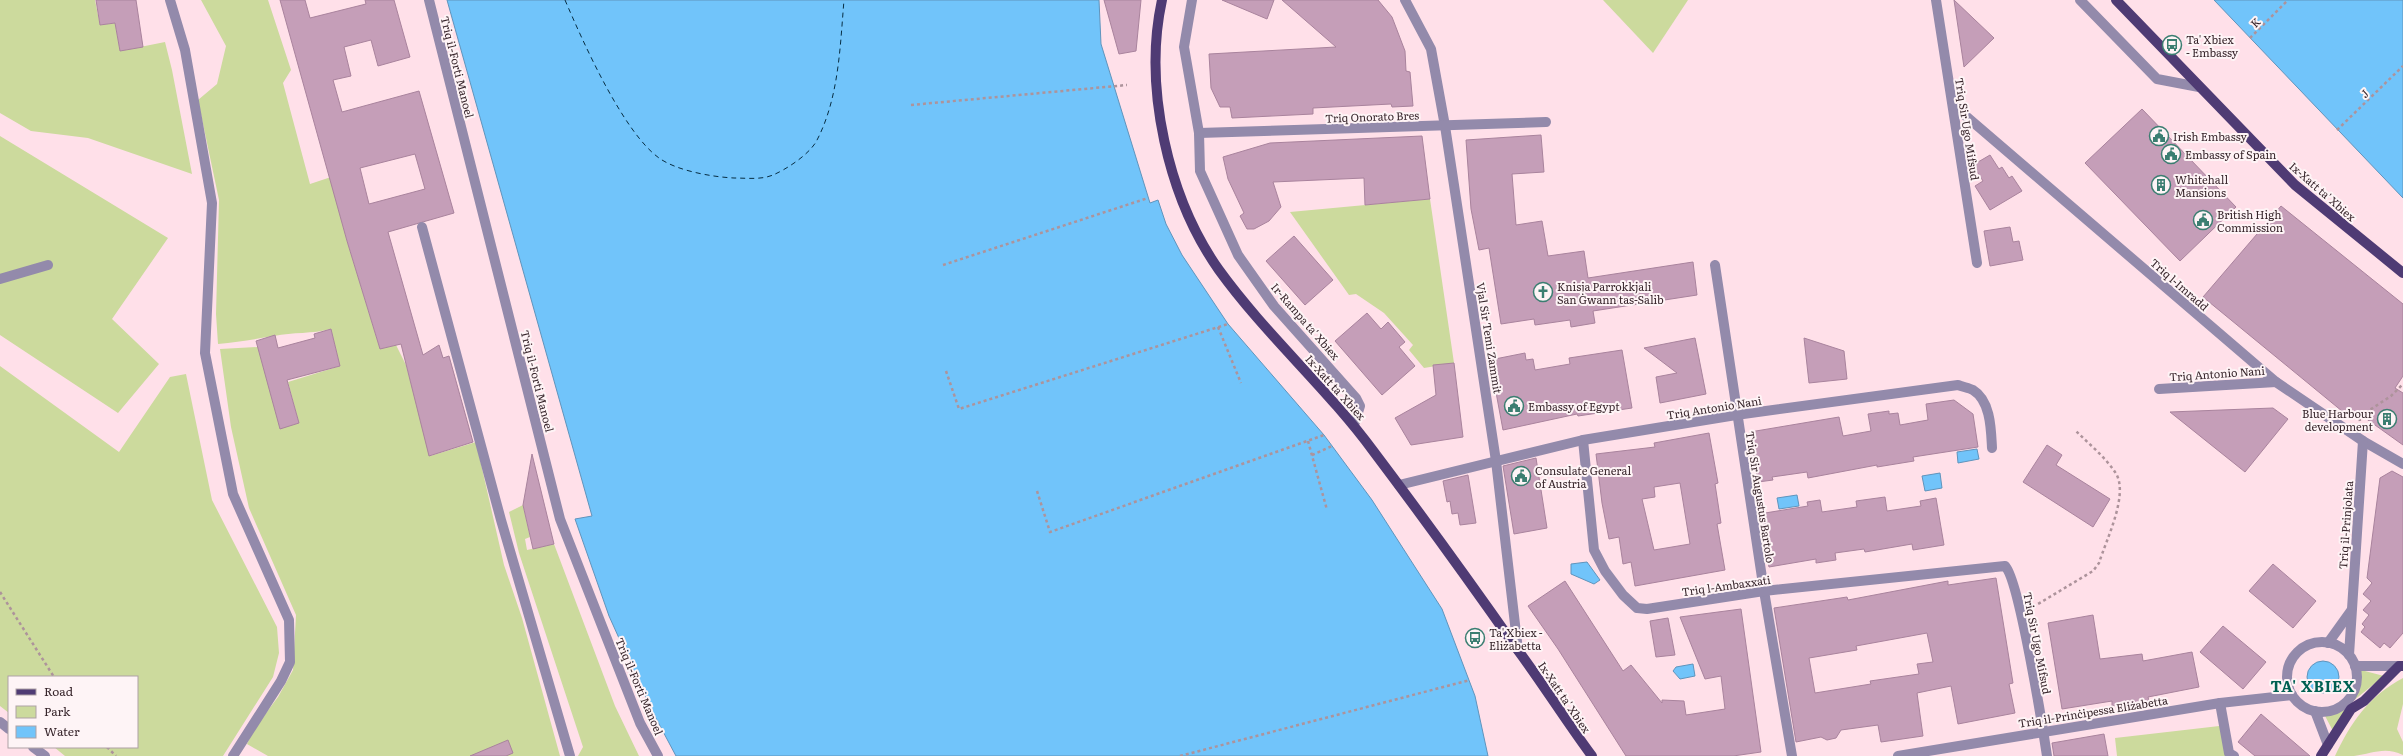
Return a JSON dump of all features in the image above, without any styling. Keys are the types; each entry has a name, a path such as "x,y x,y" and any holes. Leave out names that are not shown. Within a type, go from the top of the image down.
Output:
{"main road":[{"name":"Ix-Xatt ta' Xbiex","path":"1162,0 1157,24 1154,59 1161,125 1175,179 1195,231 1219,269 1249,309 1354,425 1518,650 1592,756"},
{"name":"Ix-Xatt ta' Xbiex","path":"2116,0 2295,185 2403,273"},
{"path":"2321,756 2351,709 2364,701 2401,666"}],"street":[{"path":"170,0 185,50 212,203 205,353 233,494 290,620 290,662 281,681 233,756"},
{"name":"Triq il-Forti Manoel","path":"429,0 560,519 640,723 658,756"},
{"name":"Ir-Rampa ta' Xbiex","path":"1192,0 1184,47 1199,133 1200,171 1238,254 1274,306 1356,398 1360,406 1354,425"},
{"name":"Vjal Sir Temi Zammit","path":"1405,0 1431,49 1445,126 1496,461 1518,650"},
{"name":"Triq Sir Ugo Mifsud","path":"1936,0 1977,262"},
{"path":"2080,0 2157,79 2199,87"},
{"name":"Triq l-Imradd","path":"1953,105 2276,382 2364,441 2403,464"},
{"name":"Triq Onorato Bres","path":"1199,133 1546,122"},
{"path":"422,227 501,520 518,573 570,756"},
{"path":"0,279 48,265"},
{"name":"Triq Sir Augustus Bartolo","path":"1715,265 1736,415 1792,756"},
{"name":"Triq Antonio Nani","path":"2159,389 2276,382"},
{"name":"Triq Antonio Nani","path":"1399,485 1583,440 1736,415 1958,385 1974,390 1983,399 1991,425 1992,448"},
{"name":"Triq l-Ambaxxati","path":"1583,440 1594,550 1605,571 1630,603 1637,608 1647,609 1764,591 2000,565"},
{"name":"Triq il-Prinjolata","path":"2349,655 2364,441"},
{"name":"Triq Sir Ugo Mifsud","path":"2000,565 2009,570 2012,577 2044,731 2047,756"},
{"path":"2328,643 2351,611"},
{"path":"2316,643 2328,643 2344,649 2349,655 2355,666 2357,682 2352,696 2336,710 2315,711 2306,708 2292,695 2287,674 2296,653 2306,646 2316,643"},
{"path":"2355,666 2401,666"},
{"name":"Triq il-Prinċipessa Eliżabetta","path":"1898,756 2220,703 2292,695"},
{"path":"2220,703 2229,753 2234,756"},
{"path":"2315,711 2328,745"},
{"path":"0,722 8,728"},
{"path":"34,748 45,756"}],"path":[{"name":"K","path":"2250,38 2288,0"},
{"name":"J","path":"2337,130 2403,66"},
{"path":"911,105 1126,85"},
{"path":"942,265 1148,198"},
{"path":"946,371 959,409 1228,324"},
{"path":"1218,327 1241,383"},
{"path":"2364,441 2359,417 2391,396 2403,384"},
{"path":"2021,615 2093,571 2099,563 2121,496 2120,483 2115,472 2076,431"},
{"path":"1037,491 1050,532 1324,435"},
{"path":"1308,441 1328,510"},
{"path":"1312,455 1332,446"},
{"path":"0,592 53,676"},
{"path":"1180,756 1470,680"},
{"path":"108,748 116,756"}],"green space":[{"path":"0,0 95,0 100,25 115,23 120,51 165,42 172,70 192,174 88,138 31,131 0,113"},
{"path":"201,0 268,0 291,70 283,83 310,184 331,177 347,241 380,349 396,345 406,365 430,456 476,442 504,565 522,618 560,756 268,756 247,744 254,729 278,697 293,670 296,615 249,508 231,427 220,349 258,347 280,428 299,423 288,382 340,366 331,329 218,344 216,314 219,200 198,100 217,84 226,46"},
{"path":"1603,0 1688,0 1653,53"},
{"path":"0,136 168,238 112,319 159,364 118,413 0,335"},
{"path":"1430,199 1454,363 1424,368 1409,350 1413,345 1384,313 1356,294 1349,295 1290,212"},
{"path":"0,366 119,452 170,377 186,374 212,500 277,627 279,653 273,677 223,756 65,756 55,748 138,748 138,676 8,676 8,712 0,706"},
{"path":"523,505 530,537 525,539 527,550 554,544 615,706 639,756 578,756 583,747 519,553 509,512"},
{"path":"2361,670 2384,676 2353,701 2334,733 2324,714 2340,708 2352,700 2358,688"},
{"path":"2403,678 2403,704 2397,729 2403,742 2403,755 2390,751 2378,751 2354,756 2335,756 2348,732 2362,711 2380,693"},
{"path":"2228,725 2232,756 2117,756 2115,738"}],"water":[{"path":"447,0 1099,0 1101,44 1150,203 1158,200 1166,224 1182,255 1228,324 1324,435 1372,500 1442,609 1475,696 1488,756 676,756 651,709 609,616 575,519 592,516"},
{"path":"2214,0 2403,0 2403,198"},
{"path":"1977,449 1979,459 1958,463 1957,452"},
{"path":"1940,473 1942,488 1925,491 1922,476"},
{"path":"1797,495 1799,506 1779,509 1777,498"},
{"path":"1587,562 1600,580 1594,584 1571,574 1571,564"},
{"path":"2320,661 2326,661 2335,665 2339,677 2335,689 2326,693 2320,693 2311,689 2307,680 2307,674 2311,665"},
{"path":"1693,664 1695,676 1680,679 1673,671 1676,667"}],"building":[{"path":"96,0 136,0 143,47 120,51 115,23 100,25"},
{"path":"280,0 305,0 310,18 366,4 365,0 394,0 410,57 378,66 371,40 344,47 351,76 333,80 342,112 419,91 454,213 388,232 423,355 439,345 443,358 449,356 473,442 429,456 401,344 380,349 347,241","holes":["415,154 425,189 369,204 360,168"]},
{"path":"1104,0 1141,0 1136,51 1119,54"},
{"path":"1222,0 1274,0 1267,19"},
{"path":"1282,0 1378,0 1392,17 1405,51 1406,71 1410,72 1413,106 1392,107 1391,104 1313,108 1313,114 1232,118 1230,107 1220,107 1211,88 1209,54 1336,47"},
{"path":"1954,0 1994,38 1964,67"},
{"name":"Whitehall Mansions","path":"2142,109 2236,207 2180,261 2085,163"},
{"path":"1541,135 1544,172 1512,174 1516,225 1542,221 1548,256 1584,251 1588,278 1693,262 1697,295 1593,311 1595,323 1571,327 1570,320 1535,325 1534,319 1501,324 1489,248 1479,250 1471,209 1466,140"},
{"path":"1422,136 1430,199 1365,205 1364,178 1273,182 1281,207 1269,221 1254,229 1247,229 1240,216 1244,213 1228,179 1223,157 1270,143"},
{"path":"1990,155 1999,169 2002,167 2009,178 2012,176 2022,191 1990,210 1975,186 1983,181 1973,165"},
{"path":"2281,206 2403,304 2403,376 2395,388 2403,393 2403,445 2361,415 2348,416 2203,297"},
{"path":"2010,227 2013,242 2019,241 2023,260 1990,266 1984,231"},
{"path":"1294,236 1333,280 1305,305 1266,261"},
{"path":"1367,313 1381,329 1388,322 1405,342 1399,347 1415,366 1382,395 1335,341"},
{"path":"331,329 340,366 287,380 299,423 280,429 256,341 275,335 278,348 315,338 314,334"},
{"path":"1695,338 1706,394 1660,403 1656,377 1677,373 1644,348"},
{"path":"1804,338 1844,351 1847,379 1809,383"},
{"path":"1622,350 1632,408 1578,416 1577,414 1503,430 1490,360 1525,353 1526,360 1533,359 1535,370 1570,364 1569,358"},
{"path":"1454,363 1463,437 1411,445 1395,418 1436,395 1433,365"},
{"path":"1954,400 1973,414 1978,447 1913,457 1914,461 1877,467 1877,465 1808,478 1807,472 1772,477 1773,480 1758,482 1750,432 1839,417 1843,436 1871,431 1868,414 1889,411 1889,414 1898,413 1900,425 1928,420 1926,404"},
{"path":"2273,408 2288,419 2245,472 2170,412"},
{"path":"1709,433 1718,483 1715,484 1721,523 1717,524 1725,570 1635,586 1631,562 1623,564 1619,537 1609,539 1602,503 1596,454 1655,447 1654,443","holes":["1680,483 1690,544 1654,550 1642,499 1655,497 1654,487"]},
{"path":"2047,445 2062,455 2056,465 2110,499 2093,527 2023,482"},
{"path":"532,454 554,544 533,549 523,505"},
{"path":"1536,458 1547,528 1514,534 1503,466"},
{"path":"2392,471 2403,477 2403,633 2390,648 2384,643 2380,648 2361,632 2365,627 2362,624 2369,615 2363,610 2371,601 2363,594 2372,583 2367,578 2380,478"},
{"path":"1468,475 1476,523 1460,525 1458,513 1452,514 1450,501 1447,502 1443,481"},
{"path":"1885,497 1887,511 1921,506 1920,501 1936,498 1944,545 1913,550 1912,544 1865,552 1864,549 1835,553 1836,560 1816,563 1816,559 1769,567 1759,514 1808,506 1807,502 1820,500 1822,512 1857,507 1856,501"},
{"path":"2273,564 2316,601 2293,628 2249,591"},
{"path":"1996,578 2013,683 2009,684 2015,713 1958,724 1951,686 1917,693 1923,736 1881,742 1878,725 1841,730 1836,738 1827,740 1821,737 1796,742 1774,608 1847,597 1848,600 1948,581 1948,585","holes":["1927,633 1933,662 1917,664 1919,674 1870,681 1871,684 1815,693 1809,658 1857,650 1856,646"]},
{"path":"1565,581 1623,671 1631,665 1662,703 1662,700 1684,701 1686,715 1725,709 1721,676 1705,679 1680,617 1741,609 1761,752 1733,756 1626,756 1558,649 1528,606"},
{"path":"2093,615 2100,659 2142,654 2143,661 2192,652 2199,687 2148,697 2149,701 2112,706 2112,701 2062,709 2048,623"},
{"path":"1668,618 1675,655 1656,657 1650,621"},
{"path":"2223,626 2266,662 2243,689 2200,652"},
{"path":"2261,714 2310,756 2255,756 2238,742"},
{"path":"2104,734 2108,756 2054,756 2052,743"},
{"path":"508,740 513,753 506,756 470,756"}],"ferry route":[{"path":"565,0 582,39 605,85 618,108 645,145 659,158 685,170 734,178 764,178 773,175 803,157 816,142 824,125 834,91 844,0"}],"place":[{"name":"Ta' Xbiex - Embassy","path":"2172,45"},
{"name":"Irish Embassy","path":"2159,136"},
{"name":"Embassy of Spain","path":"2171,154"},
{"name":"Whitehall Mansions","path":"2161,185"},
{"name":"British High Commission","path":"2203,220"},
{"name":"Knisja Parrokkjali San Ġwann tas-Salib","path":"1543,292"},
{"name":"Embassy of Egypt","path":"1514,406"},
{"name":"Blue Harbour development","path":"2387,419"},
{"name":"Consulate General of Austria","path":"1521,476"},
{"name":"Ta' Xbiex - Eliżabetta","path":"1475,638"}],"district":[{"name":"TA' XBIEX","path":"2313,685"}]}
